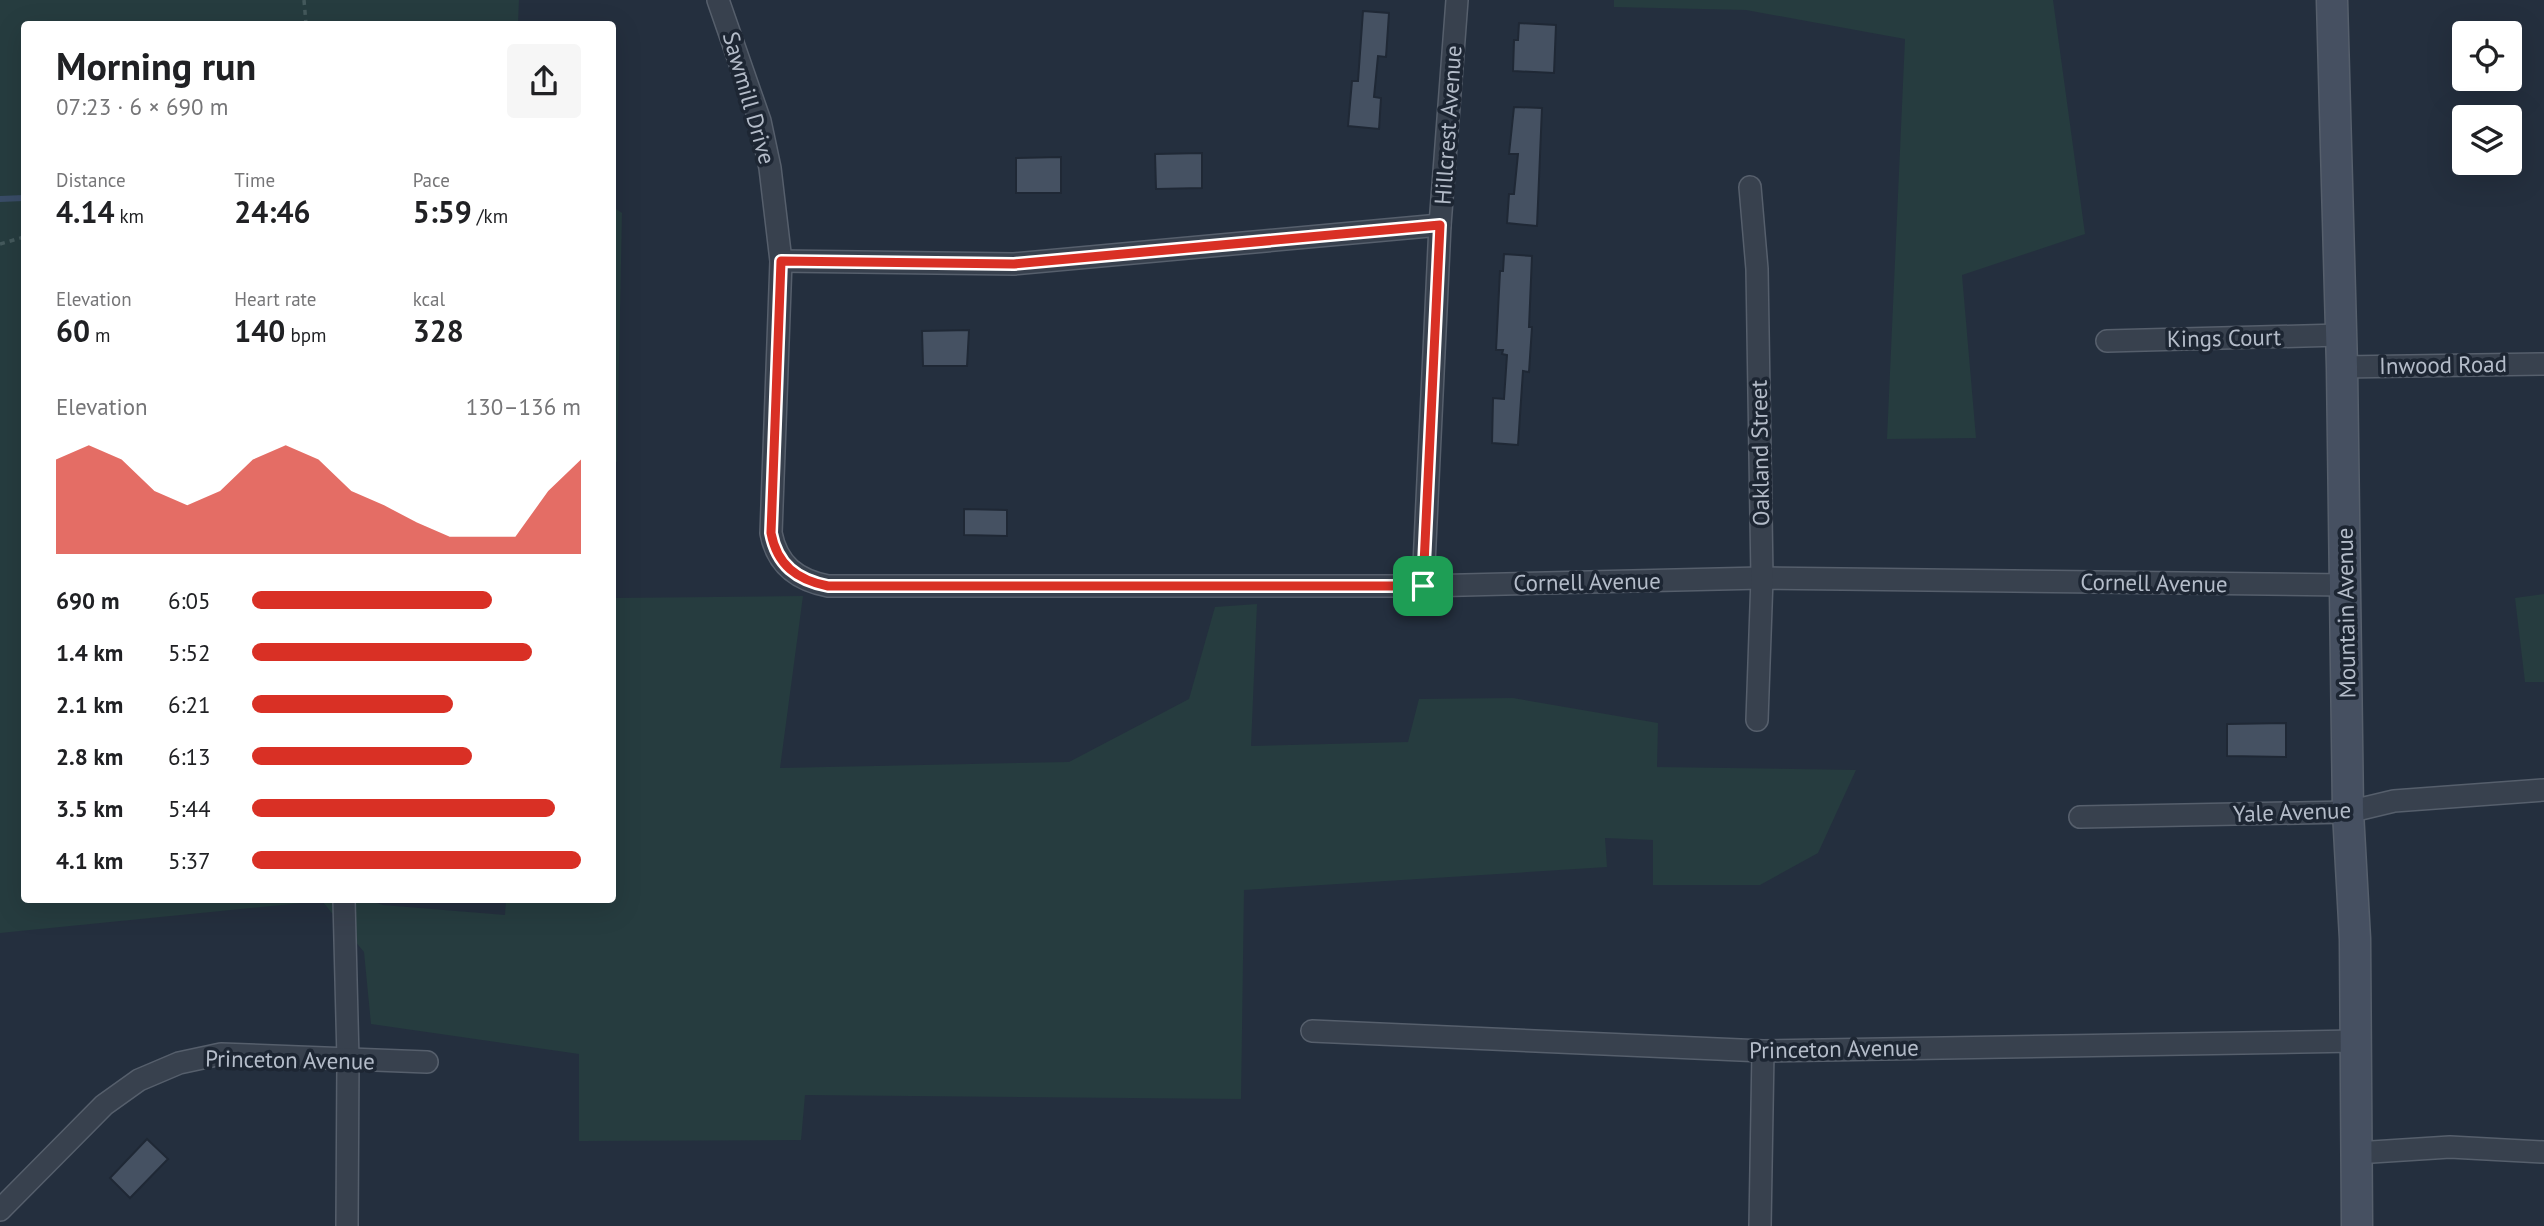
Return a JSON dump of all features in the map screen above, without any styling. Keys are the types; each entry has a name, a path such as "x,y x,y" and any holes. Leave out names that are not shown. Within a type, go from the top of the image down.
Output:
{"main road":[{"name":"Mountain Avenue","path":"2332,0 2342,367 2348,812 2355,939 2357,1226"}],"street":[{"name":"Sawmill Drive","path":"718,0 760,121 770,168 781,261 771,533 773,545 781,561 794,574 810,583 828,586"},
{"name":"Hillcrest Avenue","path":"1423,586 1440,225 1457,0"},
{"name":"Oakland Street","path":"1749,187 1757,268 1762,578 1757,720"},
{"path":"781,261 1014,264 1440,225"},
{"name":"Kings Court","path":"2107,341 2340,335"},
{"name":"Inwood Road","path":"2342,367 2544,364"},
{"name":"Cornell Avenue","path":"828,586 1423,586 1762,578 2346,585"},
{"name":"Yale Avenue","path":"2080,817 2348,812 2394,801 2544,790"},
{"path":"344,903 348,1059 347,1226"},
{"name":"Princeton Avenue","path":"1312,1031 1763,1051 2356,1041"},
{"path":"1760,1226 1763,1051"},
{"name":"Princeton Avenue","path":"0,1210 104,1105 120,1091 158,1070 221,1054 426,1062"},
{"path":"2356,1153 2450,1147 2544,1152"}],"path":[{"path":"304,0 306,21"},
{"path":"0,244 21,238"}],"green space":[{"path":"0,0 519,0 518,21 21,21 21,903 302,903 0,933"},
{"path":"1614,0 2053,0 2085,234 1962,275 1976,438 1887,439 1905,39 1746,10 1614,7"},
{"path":"616,209 622,213 616,462"},
{"path":"2544,594 2544,682 2525,682 2515,598"},
{"path":"803,596 780,768 1069,762 1189,699 1215,607 1257,604 1251,746 1408,742 1419,699 1513,698 1658,723 1657,767 1856,770 1818,853 1760,885 1653,885 1653,840 1605,838 1607,867 1244,890 1241,1099 805,1095 801,1140 579,1141 579,1054 371,1024 364,952 324,903 377,903 505,915 506,903 616,903 616,598"}],"building":[{"path":"1363,11 1389,13 1386,57 1378,56 1374,97 1381,98 1379,129 1348,126 1352,81 1358,81"},
{"path":"1519,23 1556,25 1554,73 1513,71 1514,40 1518,40"},
{"path":"1514,107 1542,108 1537,226 1507,223 1509,194 1514,194 1518,154 1509,154"},
{"path":"1202,153 1202,188 1156,189 1155,154"},
{"path":"1061,157 1061,193 1016,193 1016,158"},
{"path":"1504,254 1532,256 1529,372 1523,371 1518,445 1492,443 1493,398 1504,399 1507,355 1502,354 1503,350 1496,350 1500,271 1503,271"},
{"path":"969,330 967,366 923,366 922,331"},
{"path":"964,509 1007,510 1007,536 964,535"},
{"path":"2286,723 2286,757 2227,756 2227,724"},
{"path":"147,1139 168,1159 130,1198 110,1178"}],"waterway":[{"path":"0,199 21,198"}],"route":[{"path":"1440,225 1423,586 828,586 810,583 794,574 781,561 773,545 771,533 781,261 1014,264 1440,225"}]}
